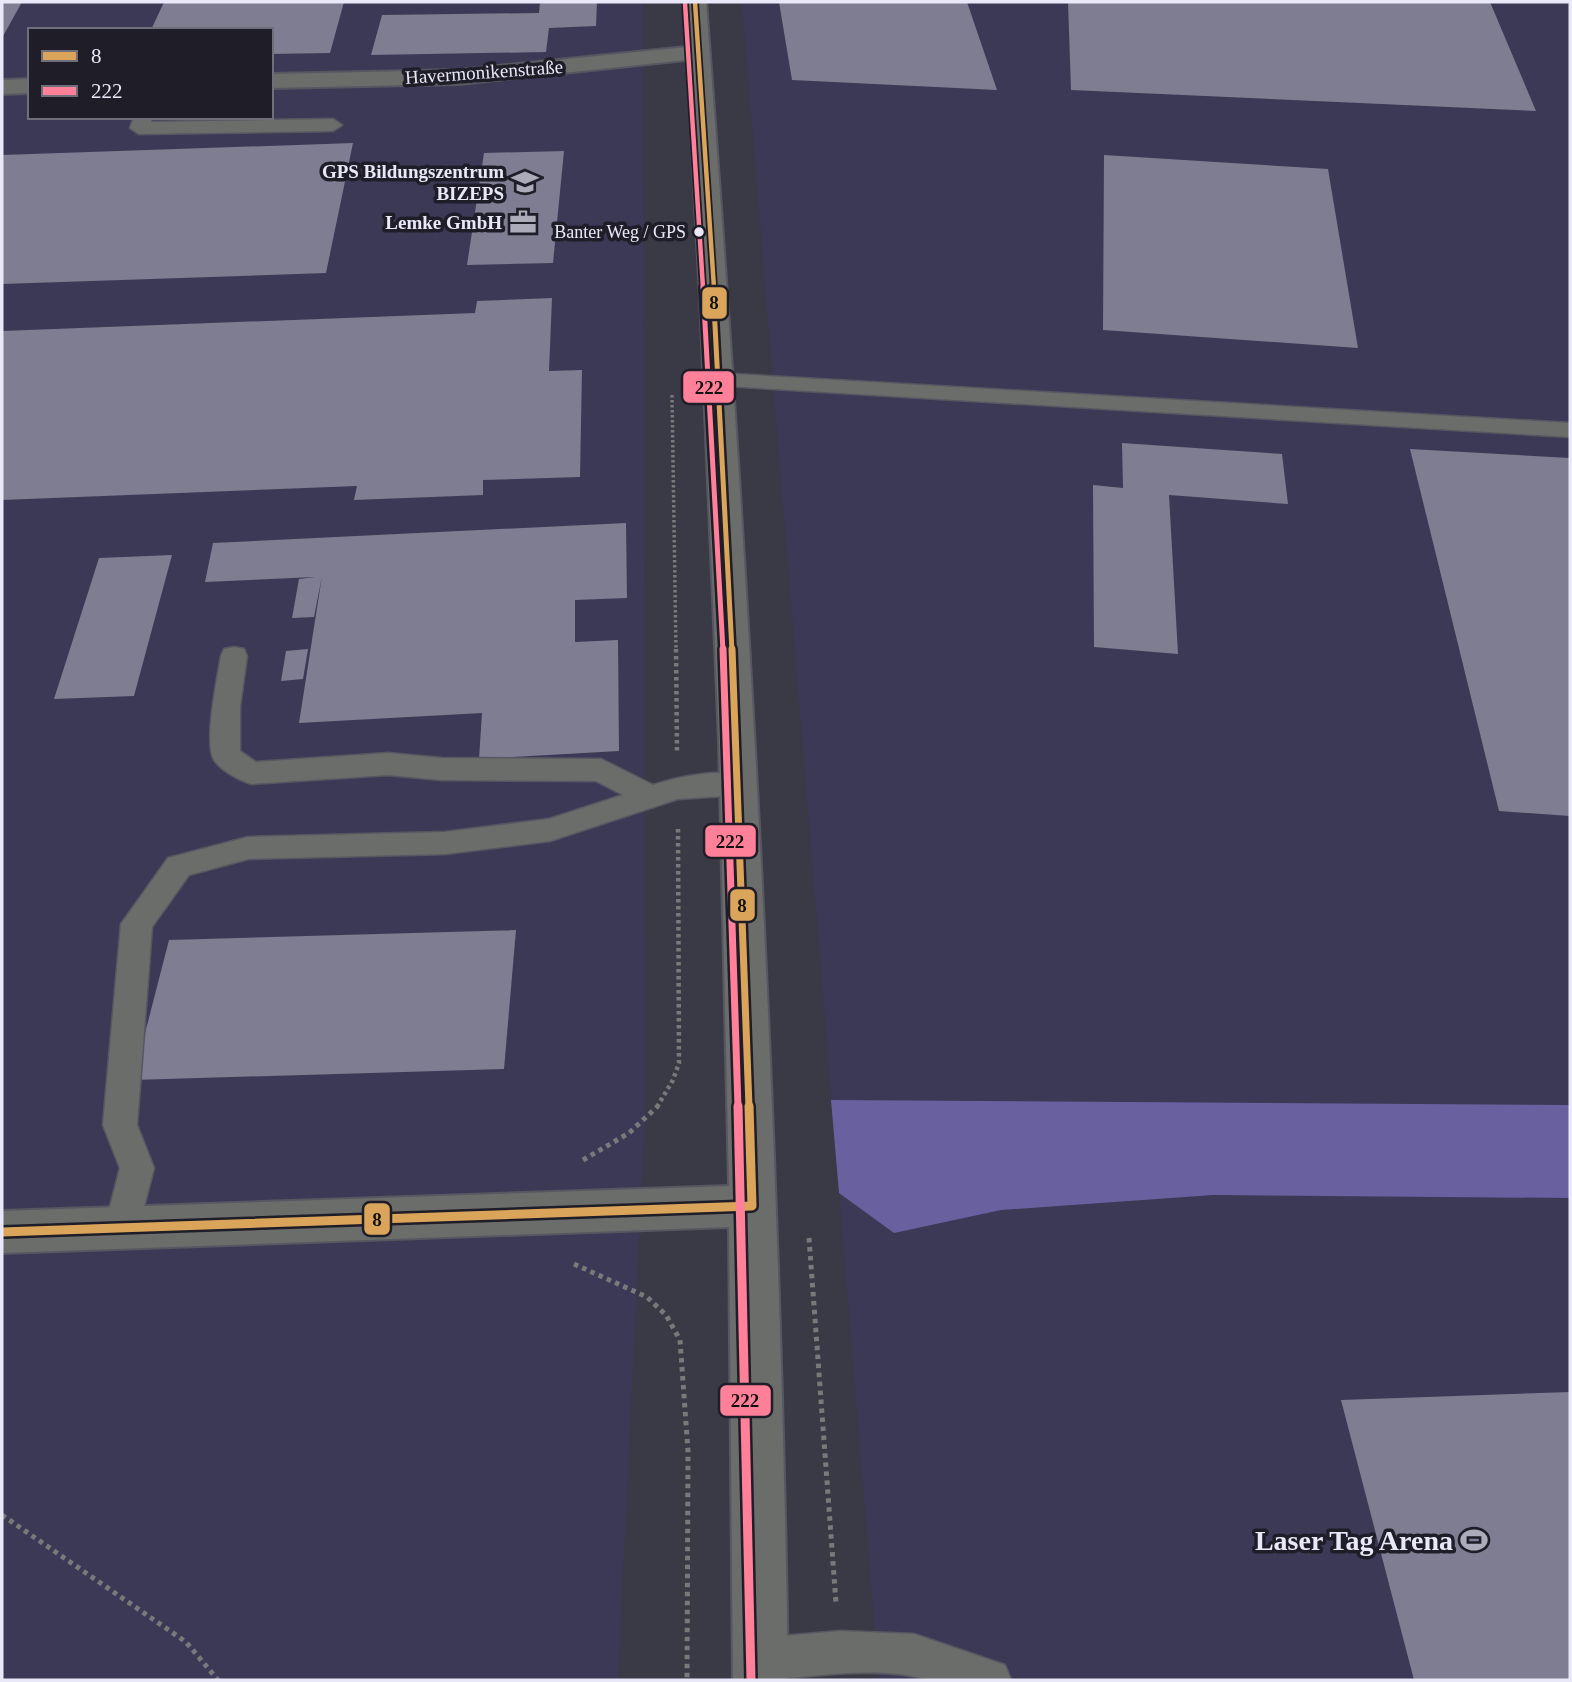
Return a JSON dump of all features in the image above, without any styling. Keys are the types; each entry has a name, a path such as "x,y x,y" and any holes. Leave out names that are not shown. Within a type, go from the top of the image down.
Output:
{"street":[{"path":"695,2 739,784 752,1206 761,1669"},
{"name":"Havermonikenstraße","path":"273,81 458,78 697,53"},
{"path":"2,87 28,86"},
{"path":"2,1232 752,1206"}],"lane":[{"path":"142,119 139,128 334,125"},
{"path":"717,380 1570,430"},
{"path":"234,656 226,706 226,755 251,773 388,764 442,769 601,770 664,793"},
{"path":"123,1226 137,1168 120,1125 137,924 179,866 248,848 445,843 550,830 664,793 739,784"},
{"path":"761,1669 840,1653 914,1655 990,1680"}],"path":[{"path":"574,1164 613,1146 662,1104 674,1083 679,1063 664,793 672,385"},
{"path":"530,1212 530,1258 552,1259 576,1265 647,1297 666,1315 680,1340 688,1451 687,1680"},
{"path":"2,1515 186,1642 218,1680"}],"shaded area":[{"path":"2,2 643,2 645,1112 618,1680 2,1680"},
{"path":"742,2 1570,2 1570,1680 879,1680"},
{"path":"831,1100 1570,1105 1570,1198 1213,1195 1001,1210 894,1233 839,1193"}],"building":[{"path":"2,2 22,2 2,38"},
{"path":"164,2 344,2 330,53 273,54 273,28 152,28"},
{"path":"540,2 597,2 596,26 549,28 546,52 371,55 382,15 539,13"},
{"path":"779,2 967,2 997,90 792,80"},
{"path":"1068,2 1490,2 1536,111 1071,90"},
{"path":"353,143 326,273 2,284 2,155"},
{"path":"564,151 553,263 467,265 484,153"},
{"path":"1104,155 1328,169 1358,348 1103,330"},
{"path":"552,298 549,371 582,370 580,477 483,480 483,495 354,500 357,486 2,500 2,331 475,313 477,301"},
{"path":"1122,443 1282,454 1288,504 1169,495 1178,654 1094,647 1093,485 1123,488"},
{"path":"1410,449 1570,458 1570,816 1499,811"},
{"path":"626,523 627,598 575,600 575,642 618,640 619,751 479,759 482,713 299,723 322,576 314,617 292,618 299,579 315,577 205,582 213,543"},
{"path":"172,555 134,696 54,699 99,558"},
{"path":"308,649 303,679 281,681 286,651"},
{"path":"516,930 504,1069 133,1080 169,940"},
{"name":"Laser Tag Arena","path":"1570,1392 1570,1680 1414,1680 1341,1400"}],"transit line":[{"name":"8","path":"695,2 714,296 737,740 752,1206"},
{"name":"222","path":"685,3 727,744 751,1680"},
{"name":"8","path":"2,1232 752,1206"}],"place":[{"name":"GPS Bildungszentrum BIZEPS","path":"525,182"},
{"name":"Lemke GmbH","path":"523,222"},
{"name":"Banter Weg / GPS","path":"699,232"},
{"name":"Laser Tag Arena","path":"1474,1540"}]}
